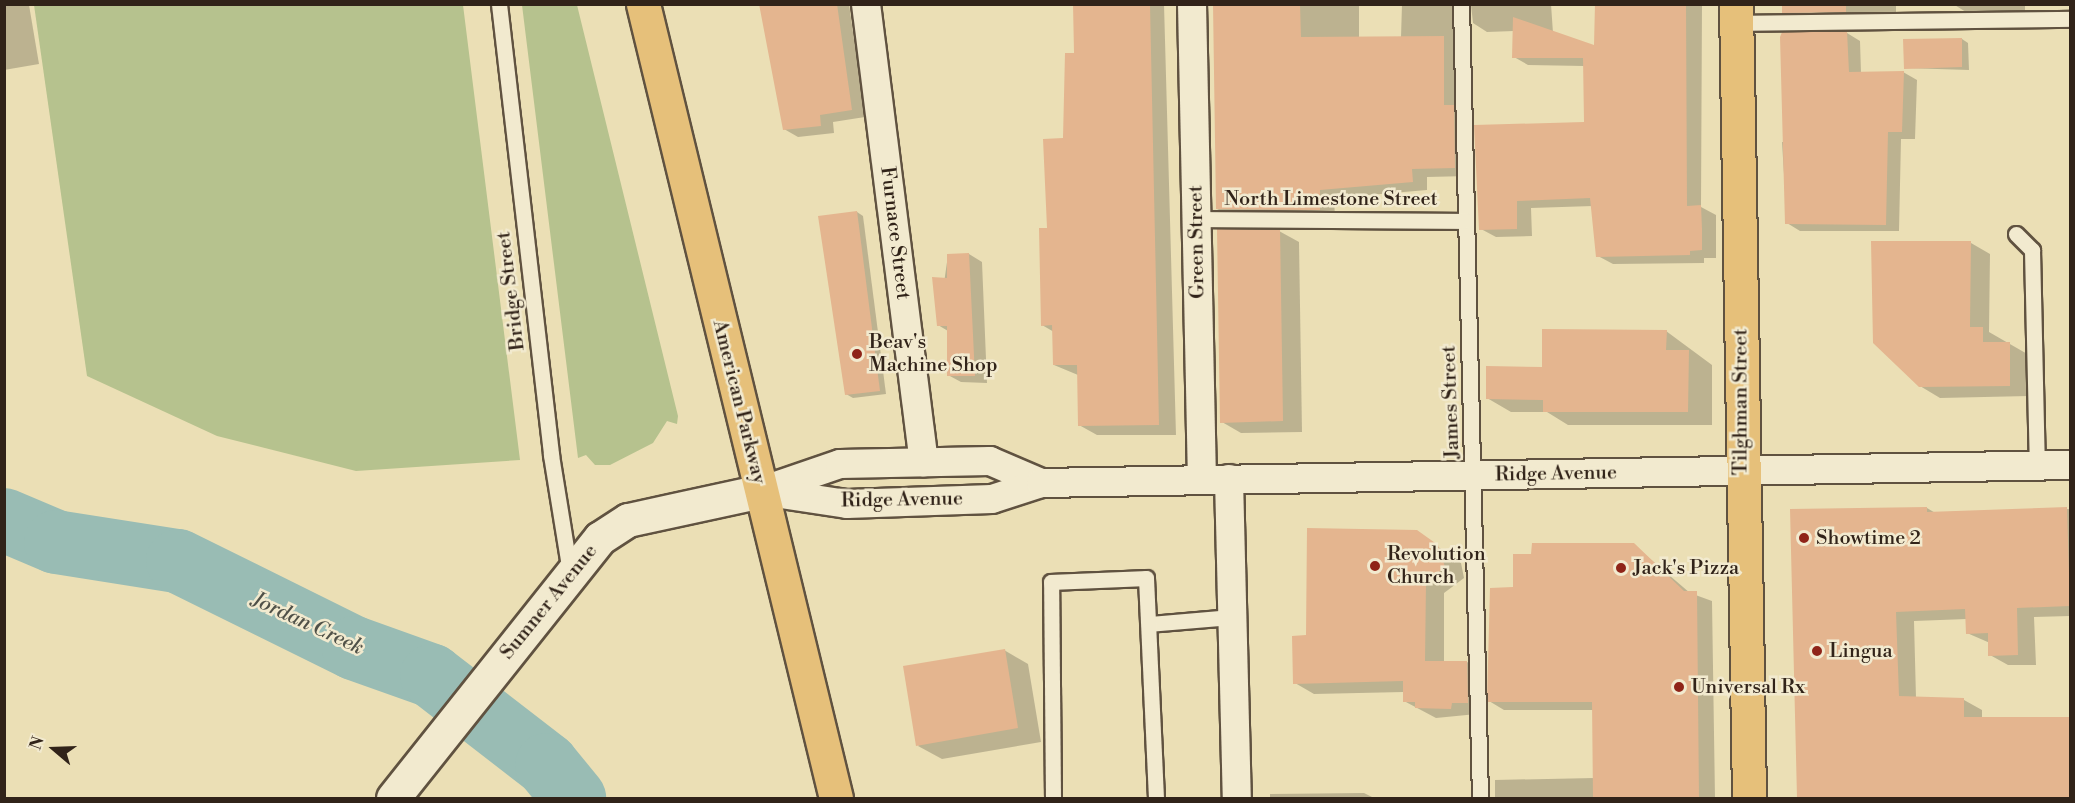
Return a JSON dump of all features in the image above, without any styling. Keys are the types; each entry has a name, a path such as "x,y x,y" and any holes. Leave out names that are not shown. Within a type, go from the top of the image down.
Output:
{"main road":[{"name":"American Parkway","path":"643,4 836,798"},
{"name":"Tilghman Street","path":"1736,14 1740,471 1749,798"}],"street":[{"name":"Furnace Street","path":"866,4 924,462"},
{"name":"Green Street","path":"1192,4 1197,219 1216,480 1233,617 1238,798"},
{"name":"Ridge Avenue","path":"761,491 840,464 990,461 1041,483"},
{"name":"Ridge Avenue","path":"761,491 847,504 992,499 1041,483 2070,465"},
{"name":"Sumner Avenue","path":"393,798 570,572 600,538 628,520 761,491"}],"lane":[{"name":"Bridge Street","path":"499,4 549,443 570,572"},
{"name":"James Street","path":"1461,4 1465,221 1475,475 1480,798"},
{"path":"1736,14 2070,19"},
{"name":"North Limestone Street","path":"1197,219 1465,221"},
{"path":"2016,234 2032,250 2037,466"},
{"path":"1053,798 1051,582 1146,578 1156,798"},
{"path":"1149,624 1233,617"}],"green space":[{"path":"34,5 463,5 520,460 356,471 217,436 87,376"},
{"path":"522,5 577,5 678,416 677,424 667,421 653,443 610,465 595,465 586,455 578,458"}],"building":[{"path":"759,4 837,4 852,110 820,115 821,126 783,130"},
{"path":"1073,4 1150,4 1159,425 1078,426 1077,365 1053,365 1052,325 1041,326 1039,228 1047,228 1043,139 1063,138 1065,53 1074,53"},
{"path":"1213,4 1300,4 1301,37 1444,36 1444,105 1454,105 1455,168 1412,169 1413,182 1320,190 1320,210 1216,209"},
{"path":"1595,4 1686,4 1687,206 1701,205 1702,229 1702,250 1690,251 1690,255 1596,257 1590,198 1517,201 1517,229 1479,230 1474,125 1584,122 1583,58 1512,58 1513,17 1594,45"},
{"path":"1782,4 1846,4 1846,12 1782,13"},
{"path":"1847,31 1849,72 1904,71 1902,132 1888,132 1886,225 1785,224 1780,37 1782,32"},
{"path":"1962,38 1962,67 1904,69 1903,39"},
{"path":"857,211 880,391 845,395 818,216"},
{"path":"1217,229 1280,229 1283,421 1220,423"},
{"path":"1871,241 1971,241 1970,327 1983,327 1983,342 2010,342 2010,386 1919,387 1873,343"},
{"path":"969,253 975,376 947,376 947,326 937,326 932,277 947,278 947,254"},
{"path":"1542,329 1667,330 1666,350 1689,350 1688,412 1543,412 1543,400 1486,399 1486,366 1542,367"},
{"path":"1927,507 1927,512 2067,507 2070,606 2017,608 2018,655 1988,656 1988,633 1966,634 1965,609 1896,612 1899,696 1964,698 1964,717 2070,717 2070,798 1797,798 1790,509"},
{"path":"1307,528 1417,530 1438,545 1445,567 1426,583 1425,661 1467,661 1468,703 1452,703 1451,709 1415,708 1415,702 1403,702 1403,681 1293,684 1292,636 1306,635"},
{"path":"1532,543 1634,543 1684,591 1697,591 1699,798 1593,798 1592,702 1487,702 1490,588 1513,587 1513,554 1531,554"},
{"path":"1005,649 1018,728 916,746 903,666"}],"waterway":[{"name":"Jordan Creek","path":"4,520 56,542 178,561 354,648 432,676 547,765 574,798"}],"place":[{"name":"Beav's Machine Shop","path":"857,354"},
{"name":"Showtime 2","path":"1804,538"},
{"name":"Revolution Church","path":"1375,566"},
{"name":"Jack's Pizza","path":"1621,568"},
{"name":"Lingua","path":"1817,651"},
{"name":"Universal Rx","path":"1679,687"}]}
